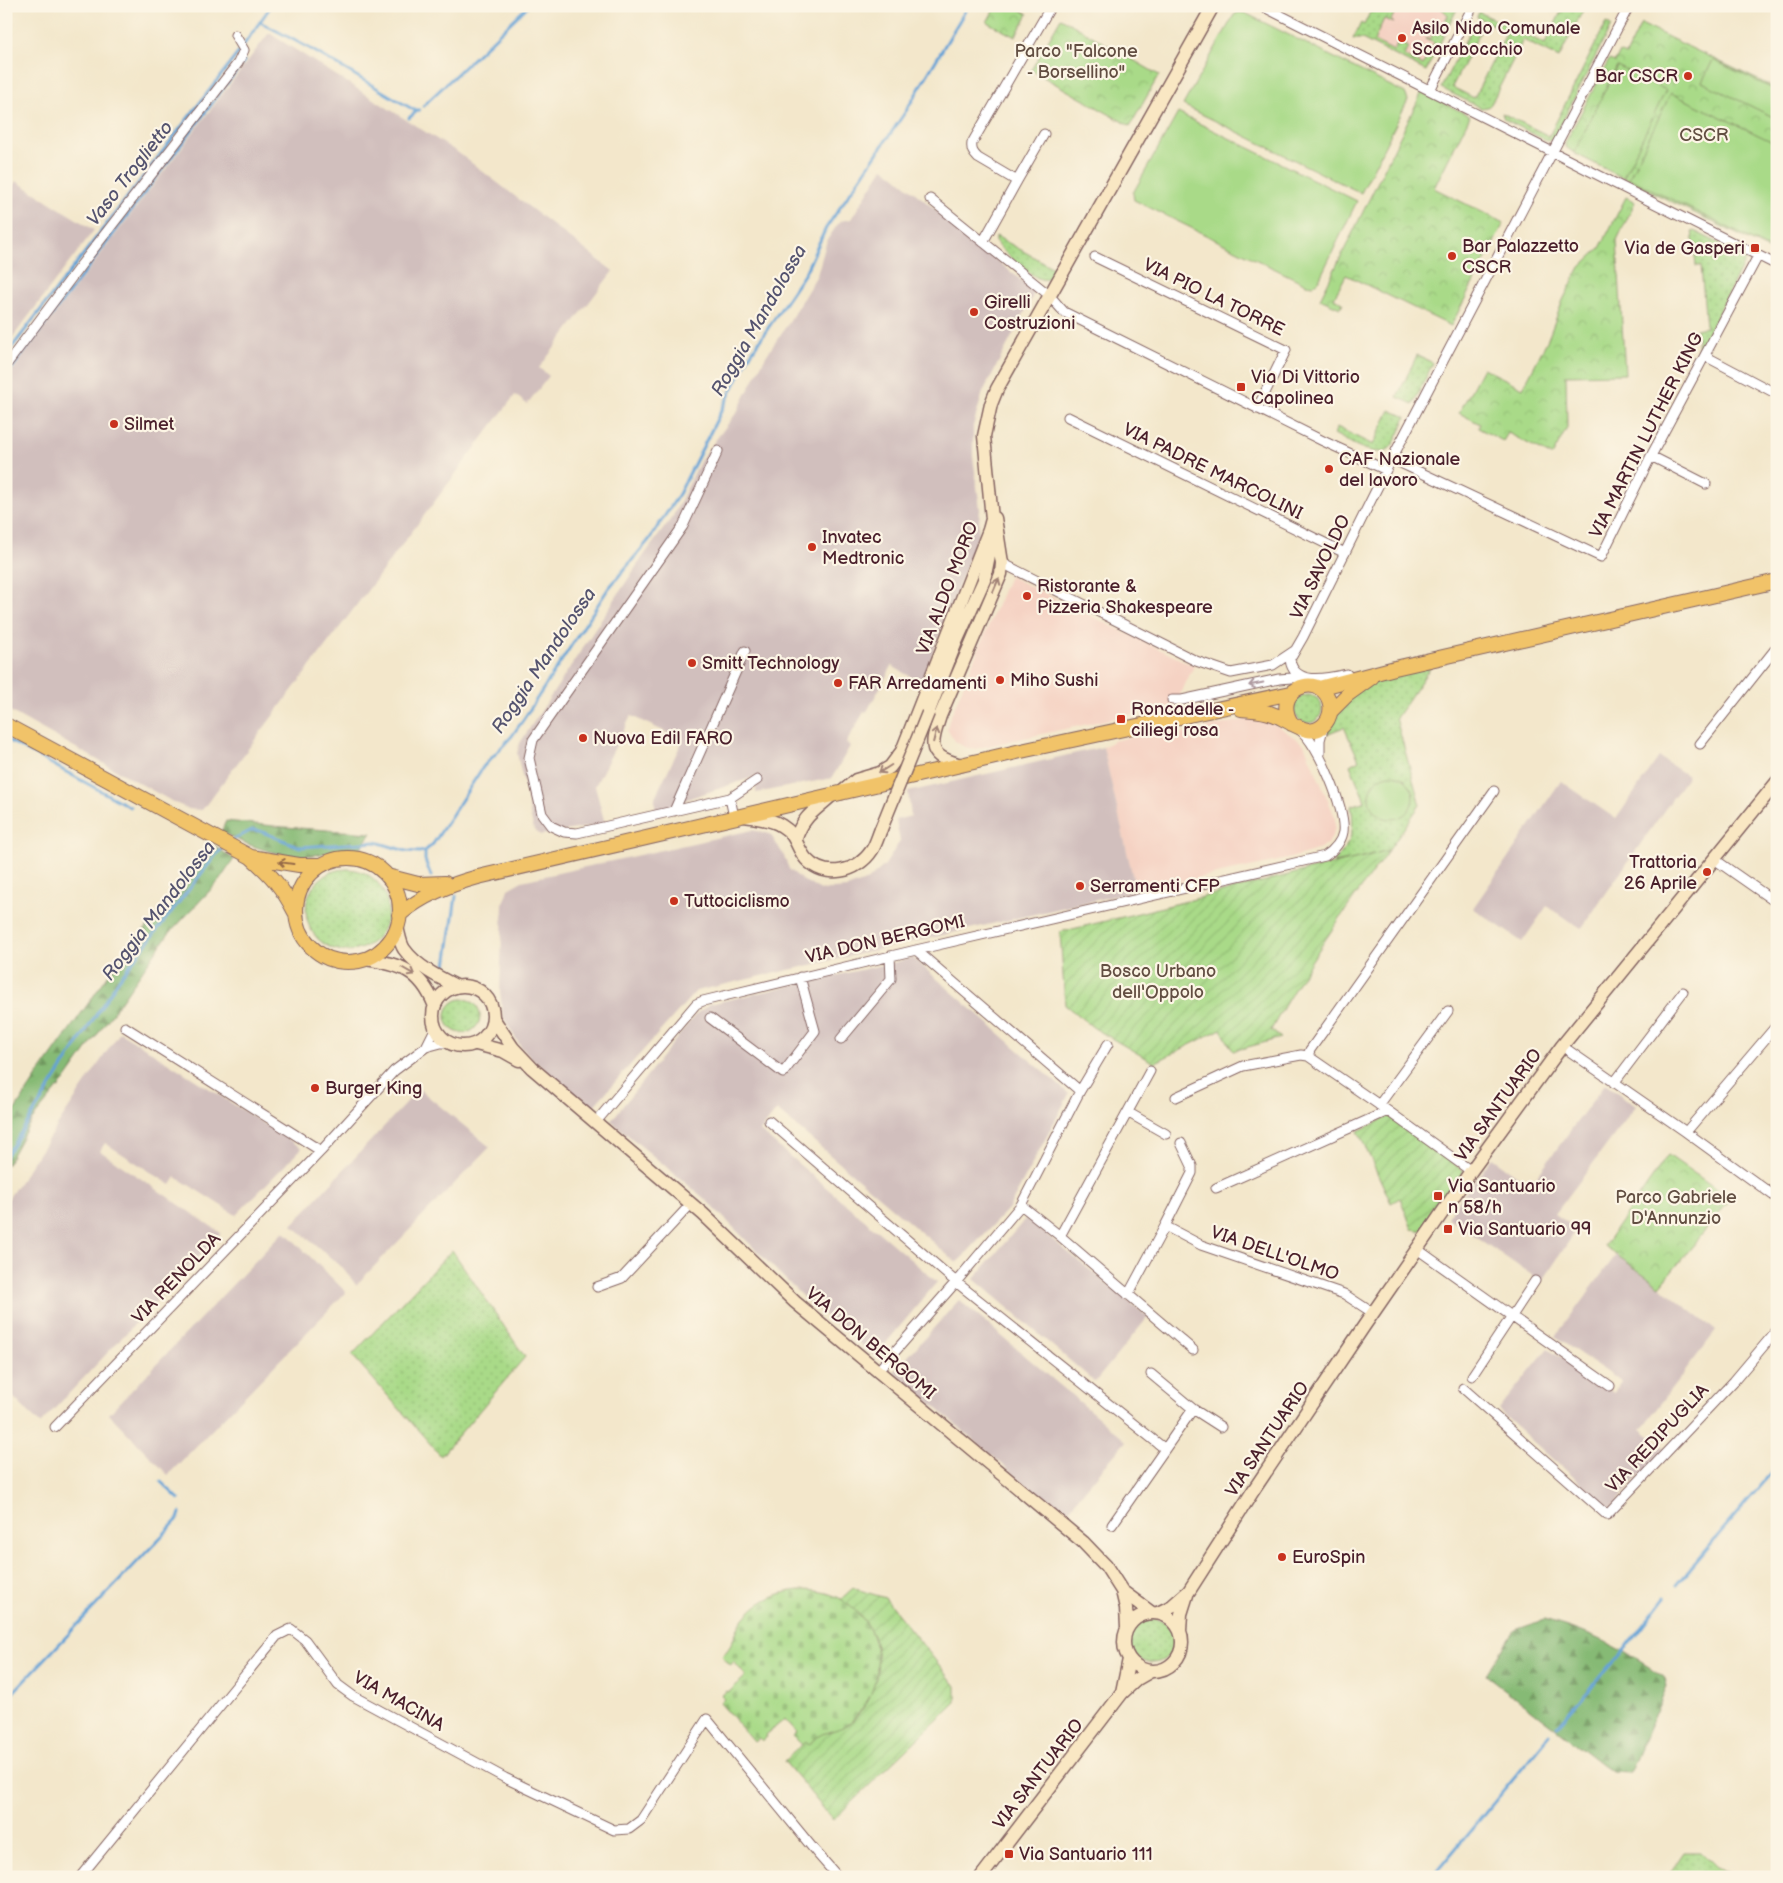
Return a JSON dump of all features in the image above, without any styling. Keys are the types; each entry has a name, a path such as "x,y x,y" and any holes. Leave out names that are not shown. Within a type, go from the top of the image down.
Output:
{"main road":[{"path":"1319,688 1381,671 1777,581"},
{"path":"1225,708 1275,714 1293,725 1309,730 1316,729 1362,683 1381,671"},
{"path":"6,725 244,854 269,873 284,890 295,912 297,924 302,935 318,954 341,962 353,962 365,959 382,950 388,943 398,921 424,897 478,877 962,765 1291,693 1297,688 1304,686 1319,688 1329,698 1329,716"},
{"path":"1291,693 1286,705 1288,718 1293,725"},
{"path":"244,854 299,865 322,865"},
{"path":"295,912 299,890 309,876 322,865 335,860 350,858 364,861 376,867 387,876 404,882 423,884 461,882"},
{"path":"387,876 397,894 398,921"}],"street":[{"path":"1017,181 973,154 971,149 972,143 1051,6"},
{"name":"VIA ALDO MORO","path":"796,838 801,824 806,817 856,780 886,770 899,758 974,573 984,557 992,519 992,507 984,436 991,404 997,389 1213,6"},
{"path":"1262,6 1777,265"},
{"path":"1430,90 1473,6"},
{"name":"VIA SAVOLDO","path":"1292,655 1303,637 1386,470 1629,6"},
{"path":"6,365 81,265 238,64 243,54 242,46 235,35"},
{"path":"983,242 1044,134"},
{"path":"930,199 1049,296 1064,312 1258,409 1386,470"},
{"name":"VIA MARTIN LUTHER KING","path":"1392,459 1601,557 1651,456 1758,256"},
{"name":"VIA PIO LA TORRE","path":"1095,257 1286,350 1258,409"},
{"path":"1705,356 1777,394"},
{"name":"VIA PADRE MARCOLINI","path":"1068,417 1345,553"},
{"path":"718,451 683,526 533,740 529,758 542,814 552,826 564,832 577,833 730,798 757,780"},
{"path":"1651,456 1706,484"},
{"name":"VIA ALDO MORO","path":"962,765 946,761 940,757 933,746 932,740 940,716 1001,574 1002,563 992,507"},
{"path":"730,798 739,816 769,820 781,825 796,838 806,859 816,868 830,872 845,870 860,864 872,850 956,642 984,580 984,557 1002,563 1196,661 1230,673 1272,665 1292,655 1294,670 1304,677"},
{"path":"956,642 974,573"},
{"path":"1700,744 1777,648"},
{"path":"674,811 745,651"},
{"path":"1172,700 1182,700 1286,677 1321,679 1366,670 1395,668"},
{"path":"1320,754 1322,730 1329,716"},
{"path":"1293,725 1306,734 1320,754"},
{"name":"VIA DON BERGOMI","path":"595,1123 696,1004 713,997 1325,856 1334,850 1342,835 1342,813 1320,754"},
{"name":"VIA SANTUARIO","path":"1180,1631 1180,1614 1189,1591 1253,1491 1471,1170 1562,1046 1777,782"},
{"path":"1308,1056 1310,1050 1494,791"},
{"path":"1714,860 1777,903"},
{"name":"VIA DON BERGOMI","path":"398,921 401,943 414,959 439,977 456,986 468,986 481,992 491,1003 493,1018 513,1048 532,1068 691,1204 795,1302 1083,1542 1106,1566 1122,1591 1126,1608 1127,1628"},
{"path":"916,950 1080,1091"},
{"path":"841,1039 891,980 890,956"},
{"path":"365,959 388,962 412,972 429,991 434,1004"},
{"path":"710,1018 783,1074 815,1031 800,977"},
{"path":"450,1043 440,1036 432,1018 434,1004 440,996 456,986"},
{"path":"1614,1083 1683,992"},
{"path":"1379,1105 1448,1011"},
{"path":"476,1044 490,1029 493,1018"},
{"path":"1686,1132 1777,1024"},
{"path":"426,1047 434,1032 434,1025"},
{"path":"124,1027 321,1151"},
{"name":"VIA DON BERGOMI","path":"450,1043 463,1046 476,1044 503,1051 532,1068"},
{"name":"VIA RENOLDA","path":"55,1427 321,1151 394,1071 426,1047 450,1043"},
{"path":"877,1372 1021,1205 1080,1091 1108,1044"},
{"path":"1562,1046 1777,1198"},
{"path":"1176,1097 1243,1066 1301,1055 1308,1056 1471,1170"},
{"path":"1060,1236 1150,1071"},
{"path":"1216,1188 1388,1111"},
{"path":"1128,1112 1166,1134"},
{"path":"769,1122 956,1282 1166,1449"},
{"path":"1128,1295 1192,1173 1192,1166 1181,1143"},
{"path":"597,1287 622,1278 691,1204"},
{"path":"1021,1205 1193,1350"},
{"name":"VIA DELL'OLMO","path":"1165,1226 1201,1245 1344,1294 1373,1313"},
{"path":"1417,1249 1610,1386"},
{"path":"1472,1376 1535,1281"},
{"name":"VIA REDIPUGLIA","path":"1463,1388 1607,1515 1734,1381 1777,1330"},
{"path":"1151,1374 1193,1409 1221,1427"},
{"path":"1112,1525 1193,1409"},
{"name":"VIA DON BERGOMI","path":"1122,1591 1155,1613"},
{"name":"VIA SANTUARIO","path":"1155,1613 1172,1606 1189,1591"},
{"path":"1155,1613 1167,1617 1175,1623 1180,1631 1182,1640 1181,1650 1177,1659 1170,1666 1161,1670 1151,1671 1143,1669 1129,1659 1125,1649 1124,1638 1127,1628 1134,1620 1142,1615 1155,1613"},
{"name":"VIA MACINA","path":"80,1877 277,1636 291,1628 305,1640 338,1685 353,1696 505,1778 614,1830 629,1829 642,1820 707,1719 838,1877"},
{"name":"VIA SANTUARIO","path":"1122,1693 1129,1659"},
{"name":"VIA SANTUARIO","path":"981,1877 1122,1693 1137,1679 1151,1671"}],"shaded area":[{"name":"Asilo Nido Comunale Scarabocchio","path":"1379,6 1455,6 1426,71 1362,39"},
{"name":"Silmet","path":"269,33 457,152 613,271 539,368 549,376 527,404 515,395 202,810 189,809 6,709 6,379"},
{"path":"883,168 1034,291 983,392 973,426 973,457 980,509 978,535 921,683 892,666 866,713 864,712 846,743 850,746 832,778 756,793 757,776 655,812 655,797 683,740 631,716 595,786 605,824 541,835 534,830 532,822 517,753 520,743 642,558 673,516 702,458 737,412 766,356 817,275 827,240 840,221 851,219"},
{"path":"16,181 94,230 6,346 6,195"},
{"path":"1009,576 1194,666 1175,705 974,749 964,747 955,741 947,728 949,720"},
{"path":"1253,718 1276,725 1304,744 1335,817 1335,828 1330,840 1326,845 1314,851 1287,859 1136,891 1103,747 1113,741 1163,729 1173,735"},
{"path":"1103,747 1136,891 696,991 591,1109 521,1047 503,1016 500,991 503,904 508,889 522,881 752,830 770,834 783,854 789,869 802,880 821,890 847,888 868,880 885,865 900,841 896,820 911,816 908,792"},
{"path":"1659,757 1688,776 1581,929 1547,906 1522,942 1473,908 1561,781 1616,819"},
{"path":"913,958 1069,1094 1009,1208 957,1263 777,1110 760,1131 937,1282 875,1356 805,1299 705,1199 611,1121 696,1014 710,1004"},
{"path":"120,1032 302,1148 236,1215 176,1177 171,1185 105,1143 100,1151 221,1233 40,1424 6,1390 6,1202"},
{"path":"1605,1084 1636,1106 1555,1214 1577,1229 1542,1282 1447,1217 1492,1158 1530,1185"},
{"path":"419,1089 490,1147 356,1285 344,1269 292,1225"},
{"path":"1026,1218 1148,1317 1095,1382 974,1279"},
{"path":"284,1231 346,1292 168,1475 109,1414"},
{"path":"1616,1255 1660,1286 1716,1331 1641,1429 1665,1448 1609,1510 1498,1410 1548,1348 1614,1393 1622,1382 1555,1337"},
{"path":"959,1300 1126,1441 1063,1516 894,1372"}],"green space":[{"path":"996,6 1014,6 1028,14 1015,37 987,22"},
{"path":"1373,6 1394,6 1400,10 1396,10 1391,20 1394,23 1384,19 1374,41 1394,51 1398,42 1408,47 1404,56 1423,65 1434,43 1425,39 1430,39 1435,29 1431,27 1432,25 1441,29 1448,15 1439,6 1458,7 1426,71 1362,39 1353,39 1361,23 1364,25"},
{"path":"1564,6 1575,6 1583,10 1559,58 1523,40 1488,107 1481,108 1441,88 1470,31 1477,28 1481,30 1452,87 1474,98 1507,32 1477,17 1479,12 1545,44"},
{"path":"1239,12 1245,13 1405,93 1408,100 1361,193 1183,105 1234,15"},
{"name":"Parco \"Falcone - Borsellino\"","path":"1061,18 1159,75 1130,126 1031,70"},
{"path":"1606,23 1611,26 1553,140 1547,141 1504,119 1502,113 1549,136"},
{"name":"CSCR","path":"1641,24 1777,89 1777,254 1574,153 1566,147 1565,143 1609,60 1615,62 1620,52 1626,55"},
{"path":"1713,60 1777,91 1777,119 1702,82"},
{"path":"1617,66 1666,90 1623,178 1574,153"},
{"path":"1422,92 1470,116 1434,188 1504,223 1451,326 1346,275 1334,298 1343,303 1340,308 1320,299"},
{"path":"1671,93 1777,144 1777,248 1775,251 1629,178"},
{"path":"1178,113 1357,201 1319,280 1314,285 1306,284 1134,200 1133,193"},
{"path":"1626,197 1635,202 1617,240 1625,374 1566,375 1567,428 1552,456 1508,433 1503,441 1478,428 1480,424 1459,413 1483,368 1523,388 1548,339 1563,300 1580,267 1600,248"},
{"path":"1692,230 1745,256 1746,259 1698,352 1696,329 1706,327 1701,266 1696,266"},
{"path":"996,236 1057,270 1056,273 1047,279 1034,276 1004,251 996,242"},
{"path":"1417,355 1433,363 1413,404 1397,397"},
{"path":"1390,410 1406,417 1394,443 1386,450 1379,452 1363,449 1334,434 1337,427 1373,445"},
{"path":"1427,666 1430,668 1396,718 1420,805 1389,850 1333,863 1344,850 1350,837 1353,823 1351,806 1365,801 1350,765 1359,760 1344,727 1326,734 1339,710 1356,692 1378,680"},
{"path":"1308,695 1318,699 1322,709 1318,719 1308,723 1298,719 1294,709 1298,699"},
{"path":"1391,775 1403,779 1409,785 1413,797 1409,809 1403,815 1391,819 1379,815 1373,809 1369,797 1373,785 1379,779"},
{"path":"226,821 371,833 360,849 342,849 302,856 266,850 221,832"},
{"path":"213,845 234,859 219,881 167,936 66,1079 31,1121 6,1166 6,1125 9,1119 109,974"},
{"name":"Bosco Urbano dell'Oppolo","path":"1389,850 1327,938 1284,1006 1271,1030 1281,1038 1233,1051 1221,1029 1154,1063 1094,1028 1065,1005 1060,932"},
{"path":"347,869 363,872 376,881 385,894 388,910 385,926 376,939 363,948 347,951 331,948 318,939 309,926 306,910 309,894 318,881 331,872"},
{"path":"463,999 470,1000 475,1004 479,1009 479,1023 475,1028 470,1032 463,1033 456,1032 451,1028 447,1023 446,1016 447,1009 451,1004 456,1000"},
{"path":"1390,1116 1464,1171 1424,1231 1412,1229 1400,1198 1391,1203 1358,1131"},
{"name":"Parco Gabriele D'Annunzio","path":"1668,1155 1731,1199 1660,1286 1604,1246"},
{"path":"452,1250 525,1357 441,1456 352,1355"},
{"path":"853,1588 885,1598 956,1686 956,1702 833,1820 784,1761 805,1742 808,1745 822,1734 849,1723 863,1709 869,1698 874,1685 878,1660 872,1634 866,1623 841,1599"},
{"path":"800,1590 821,1592 841,1599 865,1621 872,1635 876,1650 877,1666 875,1681 870,1696 859,1713 853,1720 837,1731 821,1736 808,1745 805,1742 802,1745 793,1736 797,1732 785,1719 766,1735 767,1737 762,1741 759,1738 754,1742 720,1703 724,1699 721,1696 727,1691 729,1692 746,1676 734,1662 730,1665 722,1656 730,1647 742,1621 755,1607 772,1597"},
{"path":"1152,1619 1164,1623 1170,1629 1174,1641 1170,1653 1164,1659 1152,1663 1140,1659 1134,1653 1130,1641 1134,1629 1140,1623"},
{"path":"1544,1620 1576,1630 1607,1643 1664,1677 1667,1686 1630,1773 1612,1772 1486,1675 1515,1630"},
{"path":"1685,1852 1700,1852 1716,1868 1736,1874 1738,1877 1668,1877"}],"waterway":[{"name":"Vaso Troglietto","path":"243,46 271,6"},
{"path":"423,106 528,6"},
{"name":"Roggia Mandolossa","path":"231,841 252,830 260,831 300,847 376,842 406,851 419,852 425,851 433,844 483,767 512,736 523,720 608,589 649,540 679,494 748,358 805,273 826,228 906,111 968,6"},
{"path":"260,22 309,48 414,110 419,110"},
{"name":"Vaso Troglietto","path":"6,355 239,52"},
{"path":"6,376 244,61"},
{"path":"409,118 417,111"},
{"path":"6,739 130,807"},
{"name":"Roggia Mandolossa","path":"6,1156 119,979 224,847"},
{"path":"425,851 425,860 431,876"},
{"path":"445,973 456,896"},
{"path":"1676,1585 1777,1466"},
{"path":"161,1482 179,1499"},
{"path":"6,1700 178,1519 180,1513"},
{"path":"1557,1727 1626,1648 1665,1597"},
{"path":"1432,1877 1550,1735"}],"place":[{"name":"Asilo Nido Comunale Scarabocchio","path":"1402,38"},
{"name":"Bar CSCR","path":"1688,76"},
{"name":"Via de Gasperi","path":"1755,248"},
{"name":"Bar Palazzetto CSCR","path":"1452,256"},
{"name":"Girelli Costruzioni","path":"974,312"},
{"name":"Via Di Vittorio Capolinea","path":"1241,387"},
{"name":"Silmet","path":"114,424"},
{"name":"CAF Nazionale del lavoro","path":"1329,469"},
{"name":"Invatec Medtronic","path":"812,547"},
{"name":"Ristorante & Pizzeria Shakespeare","path":"1027,596"},
{"name":"Smitt Technology","path":"692,663"},
{"name":"Miho Sushi","path":"1000,680"},
{"name":"FAR Arredamenti","path":"838,683"},
{"name":"Roncadelle - ciliegi rosa","path":"1121,719"},
{"name":"Nuova Edil FARO","path":"583,738"},
{"name":"Trattoria 26 Aprile","path":"1707,872"},
{"name":"Serramenti CFP","path":"1080,886"},
{"name":"Tuttociclismo","path":"674,901"},
{"name":"Burger King","path":"315,1088"},
{"name":"Via Santuario n 58/h","path":"1438,1196"},
{"name":"Via Santuario 99","path":"1448,1229"},
{"name":"EuroSpin","path":"1282,1557"},
{"name":"Via Santuario 111","path":"1009,1854"}]}
